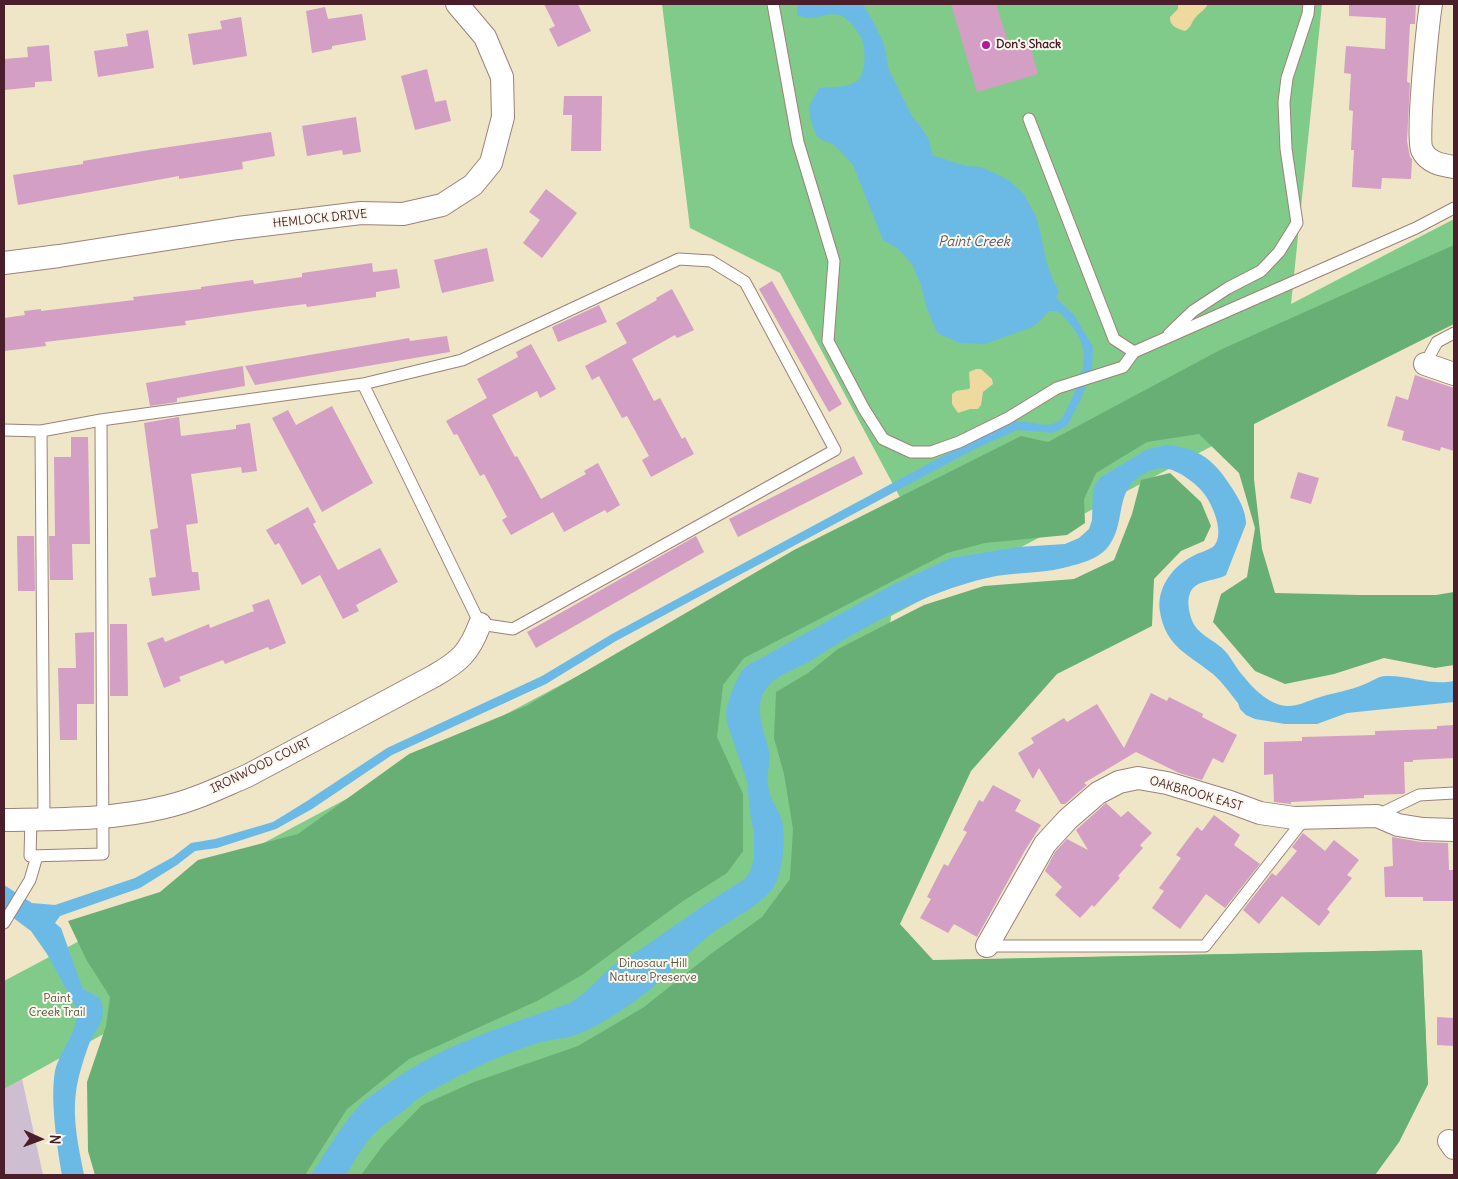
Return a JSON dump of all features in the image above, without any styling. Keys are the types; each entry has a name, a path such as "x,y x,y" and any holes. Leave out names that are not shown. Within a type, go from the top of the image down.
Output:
{"street":[{"name":"HEMLOCK DRIVE","path":"4,263 238,228 352,214 404,214 442,205 473,185 491,163 503,117 502,78 485,37 457,4"},
{"path":"1431,4 1421,115 1421,150 1432,162 1454,167"},
{"path":"1425,364 1454,374"},
{"name":"IRONWOOD COURT","path":"4,820 104,817 138,813 167,807 211,791 247,776 456,663 474,640 480,624"},
{"name":"OAKBROOK EAST","path":"987,946 1045,844 1068,819 1092,799 1119,782 1138,778 1167,783 1260,813 1305,818 1377,816 1398,825 1423,830 1454,830"}],"lane":[{"path":"773,4 798,142 834,261 828,341 864,409 883,439 910,452 931,452 958,442 1008,418 1057,388 1123,367 1134,352 1416,228 1454,208"},
{"path":"1162,340 1193,311 1228,288 1261,271 1279,252 1296,223 1286,150 1284,102 1287,78 1308,14 1309,4"},
{"path":"1029,119 1114,338 1134,352"},
{"path":"4,430 41,431 101,420 363,384 462,360 679,259 711,261 745,282 835,450 512,629 480,624 363,384"},
{"path":"1425,364 1437,342 1454,332"},
{"path":"41,431 37,819 30,856 104,854 101,420"},
{"path":"1377,816 1419,795 1454,793"},
{"path":"987,946 1205,946 1305,818"},
{"path":"4,923 30,880 38,856"}],"shaded area":[{"path":"22,1079 43,1175 4,1175 4,1089"}],"green space":[{"path":"662,4 1322,4 1291,304 1454,219 1454,318 891,616 858,962 1422,950 1428,1084 1399,1142 1375,1175 100,1175 109,1031 4,1089 4,981 903,503 780,273 690,228"},
{"path":"1454,245 1454,324 1254,424 1254,479 1262,549 1275,593 1436,595 1454,592 1454,665 1435,668 1384,658 1334,674 1285,684 1255,671 1213,622 1221,594 1247,577 1255,528 1239,473 1199,434 1147,442 1096,473 1084,499 1085,523 1067,535 985,543 947,553 744,658 723,685 717,737 743,794 743,851 727,873 683,901 582,975 537,1001 409,1059 347,1109 305,1175 95,1175 88,1151 87,1082 106,1026 110,997 86,959 68,921 160,892 198,860 298,834 409,754 526,706 794,550 1021,436 1048,442 1220,350"},
{"path":"1170,473 1201,502 1211,526 1204,541 1181,551 1154,579 1152,626 1057,674 971,771 900,924 933,960 1422,950 1428,1084 1399,1142 1375,1175 361,1175 384,1144 422,1105 474,1082 578,1046 644,1007 712,953 762,917 790,879 793,829 784,774 774,738 776,692 808,673 838,649 924,605 984,586 1074,579 1114,560 1132,514 1141,480"}],"sand":[{"path":"1178,4 1208,4 1185,31 1174,27 1170,20 1170,17 1178,9"},
{"path":"981,369 992,379 993,384 983,392 981,405 978,409 970,409 958,413 952,404 952,394 956,391 969,389 969,372"}],"water":[{"name":"Paint Creek","path":"797,4 863,4 884,44 889,70 912,116 929,140 932,155 966,166 981,167 1007,179 1023,193 1036,216 1046,261 1059,291 1056,298 1075,316 1093,347 1092,369 1081,399 1067,426 1053,433 1017,430 973,450 616,641 546,684 392,755 312,809 276,829 217,848 195,851 177,865 140,888 60,916 55,923 61,928 83,989 100,998 103,1013 100,1024 86,1052 76,1092 75,1123 84,1175 62,1175 55,1123 54,1082 58,1063 76,1024 76,1007 47,954 31,931 4,911 4,885 32,903 55,905 135,878 173,857 191,843 215,839 273,822 387,748 542,676 612,634 969,442 1015,422 1050,425 1060,420 1063,416 1081,374 1084,352 1076,332 1057,311 1049,311 1038,323 1030,328 985,344 959,343 937,333 912,264 897,248 883,240 853,165 834,145 820,139 816,135 811,121 809,106 819,88 848,85 860,78 864,68 862,40 853,25 843,17 831,14 811,18 804,17 797,15"},
{"path":"1167,445 1189,449 1206,458 1219,470 1240,501 1246,524 1226,575 1196,585 1190,593 1189,610 1195,626 1225,651 1249,683 1259,692 1277,704 1292,706 1359,686 1380,677 1395,676 1437,682 1454,681 1454,702 1347,713 1317,724 1285,724 1255,719 1246,715 1216,677 1179,649 1173,642 1167,634 1160,612 1159,603 1163,586 1167,579 1186,560 1214,546 1217,540 1218,525 1213,509 1201,490 1182,475 1166,468 1147,472 1129,486 1115,534 1110,544 1101,554 1076,565 1054,570 987,578 941,592 874,623 772,682 763,694 760,714 769,752 769,790 782,821 784,845 779,874 773,888 767,895 711,934 652,988 608,1019 576,1035 526,1047 468,1071 425,1094 377,1131 364,1146 346,1175 311,1175 347,1120 364,1101 389,1083 410,1069 454,1046 570,1003 583,994 612,966 638,951 745,879 750,872 754,858 754,834 747,781 727,723 726,711 731,693 742,670 751,663 892,585 951,558 1018,547 1065,544 1079,538 1089,529 1092,520 1093,489 1101,477 1148,449"}],"building":[{"path":"544,4 578,4 591,31 558,47 549,29 555,26"},
{"name":"Don's Shack","path":"951,4 996,4 1010,48 1029,42 1038,74 977,92"},
{"path":"1349,4 1416,4 1415,24 1410,24 1407,82 1410,83 1407,141 1412,159 1411,179 1382,178 1381,189 1352,187 1354,150 1351,150 1353,111 1349,110 1351,74 1344,73 1346,46 1385,49 1386,18 1349,16"},
{"path":"325,7 328,19 362,14 366,40 332,46 332,49 312,53 306,11"},
{"path":"241,17 247,56 193,65 188,34 222,29 220,21"},
{"path":"148,30 154,68 98,77 94,51 128,46 126,34"},
{"path":"49,45 52,81 35,82 35,87 4,90 4,59 28,57 27,47"},
{"path":"427,69 435,102 446,100 451,121 415,130 401,76"},
{"path":"564,96 602,96 601,151 571,151 572,115 563,115"},
{"path":"356,117 361,152 343,155 342,150 307,156 302,126"},
{"path":"271,132 275,156 242,162 243,169 179,179 179,176 18,205 13,175 83,164 83,161 149,150"},
{"path":"546,189 577,213 542,258 523,243 540,220 529,212"},
{"path":"487,248 494,281 442,293 434,260"},
{"path":"372,263 373,272 397,269 400,288 376,292 376,297 307,307 306,304 185,321 186,325 45,342 46,346 4,351 4,318 25,315 24,311 41,309 41,311 134,300 133,297 201,289 201,287 253,280 254,284 302,277 302,273"},
{"path":"772,281 842,404 829,412 759,289"},
{"path":"672,289 694,330 677,338 675,335 632,359 654,401 660,398 682,439 685,437 694,454 651,477 642,460 649,456 627,416 622,418 599,376 592,380 585,366 627,343 616,323 657,300 656,298"},
{"path":"599,305 607,322 558,342 552,327"},
{"path":"447,336 450,352 255,385 245,366 409,338 410,341"},
{"path":"531,344 556,389 540,398 537,391 492,415 515,457 517,456 541,499 586,474 584,471 598,463 620,505 607,513 605,510 564,532 553,512 511,535 502,520 507,517 484,474 480,476 457,434 454,435 446,421 487,398 477,379 518,357 516,352"},
{"path":"243,366 245,386 177,398 177,402 150,406 146,383"},
{"path":"1415,375 1454,388 1454,451 1441,447 1440,451 1402,440 1404,431 1387,426 1396,396 1408,400"},
{"path":"332,406 373,483 322,512 272,418 288,410 296,425"},
{"path":"179,417 181,436 236,429 236,425 250,423 257,471 242,473 241,467 191,474 198,523 186,525 192,572 198,572 200,590 152,596 149,578 156,577 150,530 158,528 144,423"},
{"path":"71,437 88,437 90,544 72,544 73,580 50,580 49,536 55,536 54,457 71,457"},
{"path":"854,456 863,474 738,537 729,519"},
{"path":"1298,472 1319,478 1311,504 1290,498"},
{"path":"308,507 316,522 313,524 338,570 380,548 398,582 356,605 359,611 343,619 320,575 302,585 279,543 275,545 266,530"},
{"path":"17,536 34,536 35,591 18,591"},
{"path":"696,536 704,552 536,648 527,632"},
{"path":"269,599 286,643 270,650 268,647 225,664 223,660 179,677 181,681 164,688 147,643 163,637 165,642 209,624 210,628 254,611 252,605"},
{"path":"110,624 127,624 128,696 110,696"},
{"path":"94,632 94,704 77,704 77,740 60,740 58,668 76,668 75,633"},
{"path":"1151,693 1167,701 1169,697 1203,714 1202,717 1237,735 1223,763 1213,758 1202,780 1179,773 1136,752 1084,783 1087,785 1065,804 1061,804 1039,768 1033,779 1018,753 1034,743 1031,738 1064,718 1067,722 1097,704 1124,748"},
{"path":"1454,725 1454,758 1404,762 1405,793 1403,794 1364,795 1364,798 1291,802 1291,804 1274,802 1273,774 1264,775 1264,742 1302,741 1302,737 1375,735 1375,731 1437,729 1437,726"},
{"path":"993,785 1021,800 1015,811 1041,825 977,937 954,924 948,933 920,918 931,899 927,897 944,864 948,866 967,832 963,830 979,800 983,802"},
{"path":"1106,803 1121,817 1128,811 1152,833 1140,845 1143,848 1118,876 1120,878 1094,907 1092,905 1080,918 1055,895 1062,887 1045,871 1055,852 1067,839 1088,850 1076,830"},
{"path":"1214,815 1240,835 1234,845 1260,864 1225,908 1206,894 1180,929 1152,908 1164,891 1159,888 1181,858 1176,855 1197,827 1202,831"},
{"path":"1303,833 1325,851 1334,840 1359,860 1347,875 1352,878 1327,909 1330,912 1319,926 1282,896 1259,924 1243,910 1272,873 1276,876 1297,851 1292,847"},
{"path":"1392,837 1421,842 1448,843 1449,870 1454,870 1454,901 1423,901 1423,897 1385,897 1384,867 1393,866"},
{"path":"1437,1017 1454,1018 1454,1046 1437,1045"}],"place":[{"name":"Don's Shack","path":"986,45"}],"park label":[{"name":"Dinosaur Hill Nature Preserve","path":"653,971"},
{"name":"Paint Creek Trail","path":"57,1006"}]}
